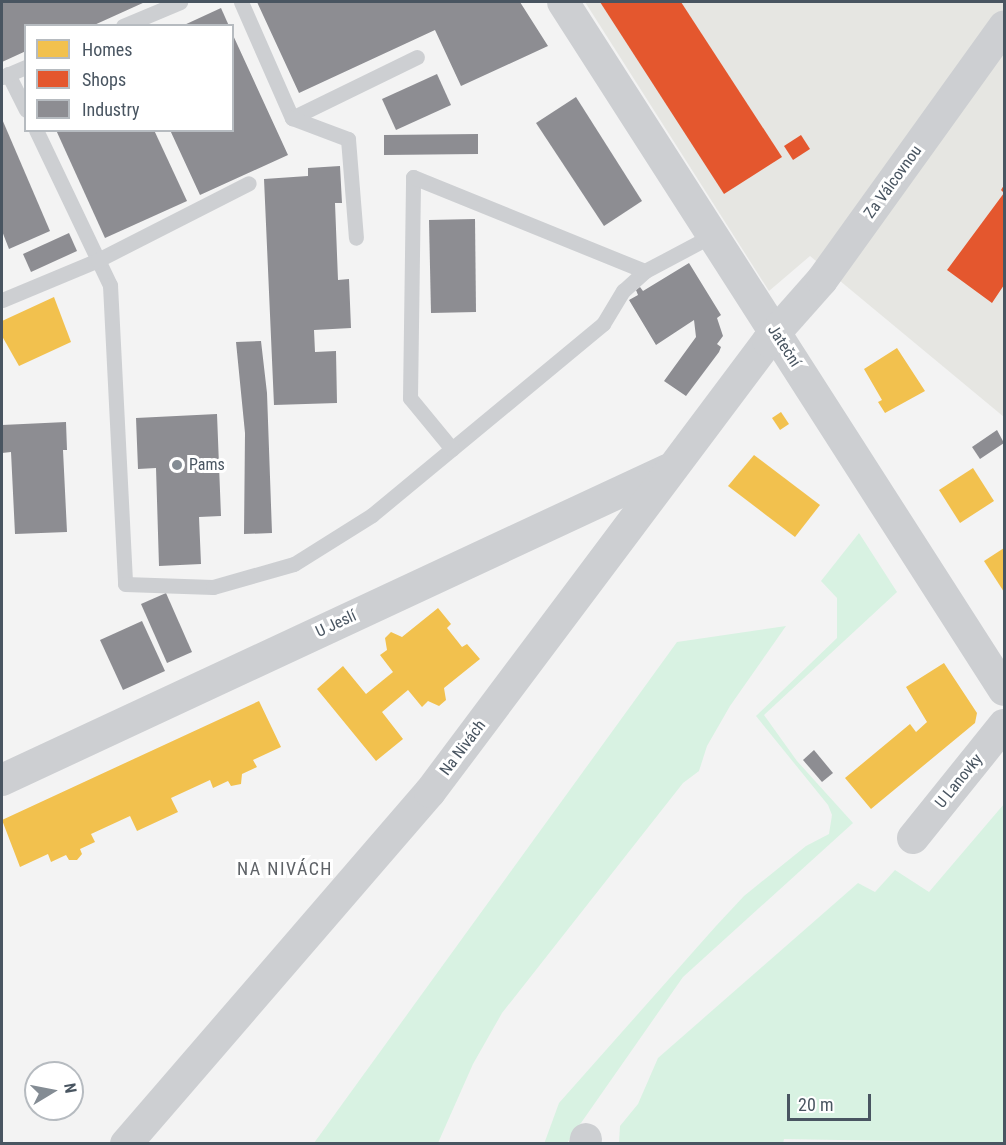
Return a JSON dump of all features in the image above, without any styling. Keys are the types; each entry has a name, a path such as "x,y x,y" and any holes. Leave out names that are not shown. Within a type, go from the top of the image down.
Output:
{"street":[{"name":"Jateční","path":"563,2 1005,690"},
{"name":"Za Válcovnou","path":"775,332 822,280 1005,27"},
{"name":"Na Nivách","path":"126,1143 430,792 670,468 775,332"},
{"name":"U Jeslí","path":"2,780 670,468"},
{"name":"U Lanovky","path":"914,838 1005,725"}],"lane":[{"path":"128,24 180,2"},
{"path":"241,2 291,118 348,139 356,238"},
{"path":"291,118 417,57"},
{"path":"24,68 5,75 24,107"},
{"path":"37,132 110,285 125,584 213,587 294,564 372,515 603,324 623,291 645,272 713,235"},
{"path":"452,449 410,399 413,177 645,272"},
{"path":"2,300 98,260 249,183"}],"shaded area":[{"path":"585,2 1004,2 1004,417 810,256 769,291"}],"green space":[{"path":"859,533 897,592 764,715 797,761 853,823 683,977 567,1143 544,1144 559,1103 716,926 744,896 806,846 829,834 832,815 828,805 756,716 837,638 837,598 821,581"},
{"path":"786,626 730,706 707,746 699,771 683,783 502,1013 473,1064 438,1143 314,1143 677,642"},
{"path":"1004,804 1004,1143 784,1139 783,1144 619,1143 620,1126 638,1104 658,1058 858,883 875,892 895,870 929,892"}],"building: Homes":[{"path":"54,297 71,342 19,366 2,336 2,321"},
{"path":"897,348 925,391 885,413 878,402 882,400 864,369"},
{"path":"781,412 789,424 780,430 772,418"},
{"path":"754,455 820,505 795,537 728,486"},
{"path":"973,468 994,501 960,523 939,490"},
{"path":"1004,548 1004,592 984,561"},
{"path":"438,608 451,624 447,628 462,647 467,644 480,659 444,688 446,700 439,706 428,701 422,707 408,690 382,712 403,739 376,761 317,689 343,666 366,694 393,672 380,655 387,650 385,638 391,632 402,637"},
{"path":"944,663 977,713 975,723 871,809 845,778 910,724 916,732 927,722 906,687"},
{"path":"259,701 281,747 253,760 257,767 242,774 241,784 231,786 228,781 213,788 210,780 171,798 178,812 137,831 130,816 91,834 95,842 80,849 82,854 77,860 69,860 66,855 51,862 48,854 20,867 2,820"}],"building: Shops":[{"path":"600,2 681,2 782,157 724,194"},
{"path":"801,135 810,149 793,160 784,146"},
{"path":"1004,193 1004,285 992,303 947,270"}],"building: Industry":[{"path":"2,2 145,2 96,24 24,24 24,52 2,62"},
{"path":"257,2 520,2 548,46 461,86 435,30 299,93"},
{"path":"221,8 228,24 186,24"},
{"path":"234,37 288,155 200,195 171,132 234,132"},
{"path":"437,74 451,105 396,130 382,99"},
{"path":"576,97 642,201 604,226 536,123"},
{"path":"2,119 50,231 9,249 2,231"},
{"path":"57,132 155,132 187,201 105,238"},
{"path":"478,134 478,154 384,155 384,135"},
{"path":"340,166 342,203 335,203 338,280 349,279 351,328 314,330 315,352 336,351 337,403 274,405 264,179 308,176 308,168"},
{"path":"475,219 476,312 431,313 429,220"},
{"path":"69,233 77,251 31,272 23,254"},
{"path":"689,263 721,315 717,318 723,336 717,344 721,347 719,352 686,396 664,381 696,337 694,320 656,345 629,300 638,295 636,290 640,287 643,291"},
{"path":"261,341 267,393 272,533 244,534 245,433 236,342"},
{"path":"217,414 221,516 199,517 201,564 159,566 156,468 138,469 136,418"},
{"path":"66,422 67,450 63,450 67,532 15,534 11,452 2,453 2,425"},
{"path":"997,430 1004,443 980,459 972,447"},
{"path":"166,593 192,652 167,663 141,604"},
{"path":"142,621 165,671 123,690 100,640"},
{"path":"814,750 833,773 822,782 803,760"}],"place":[{"name":"Pams","path":"177,465"}],"district":[{"name":"NA NIVÁCH","path":"285,869"}]}
